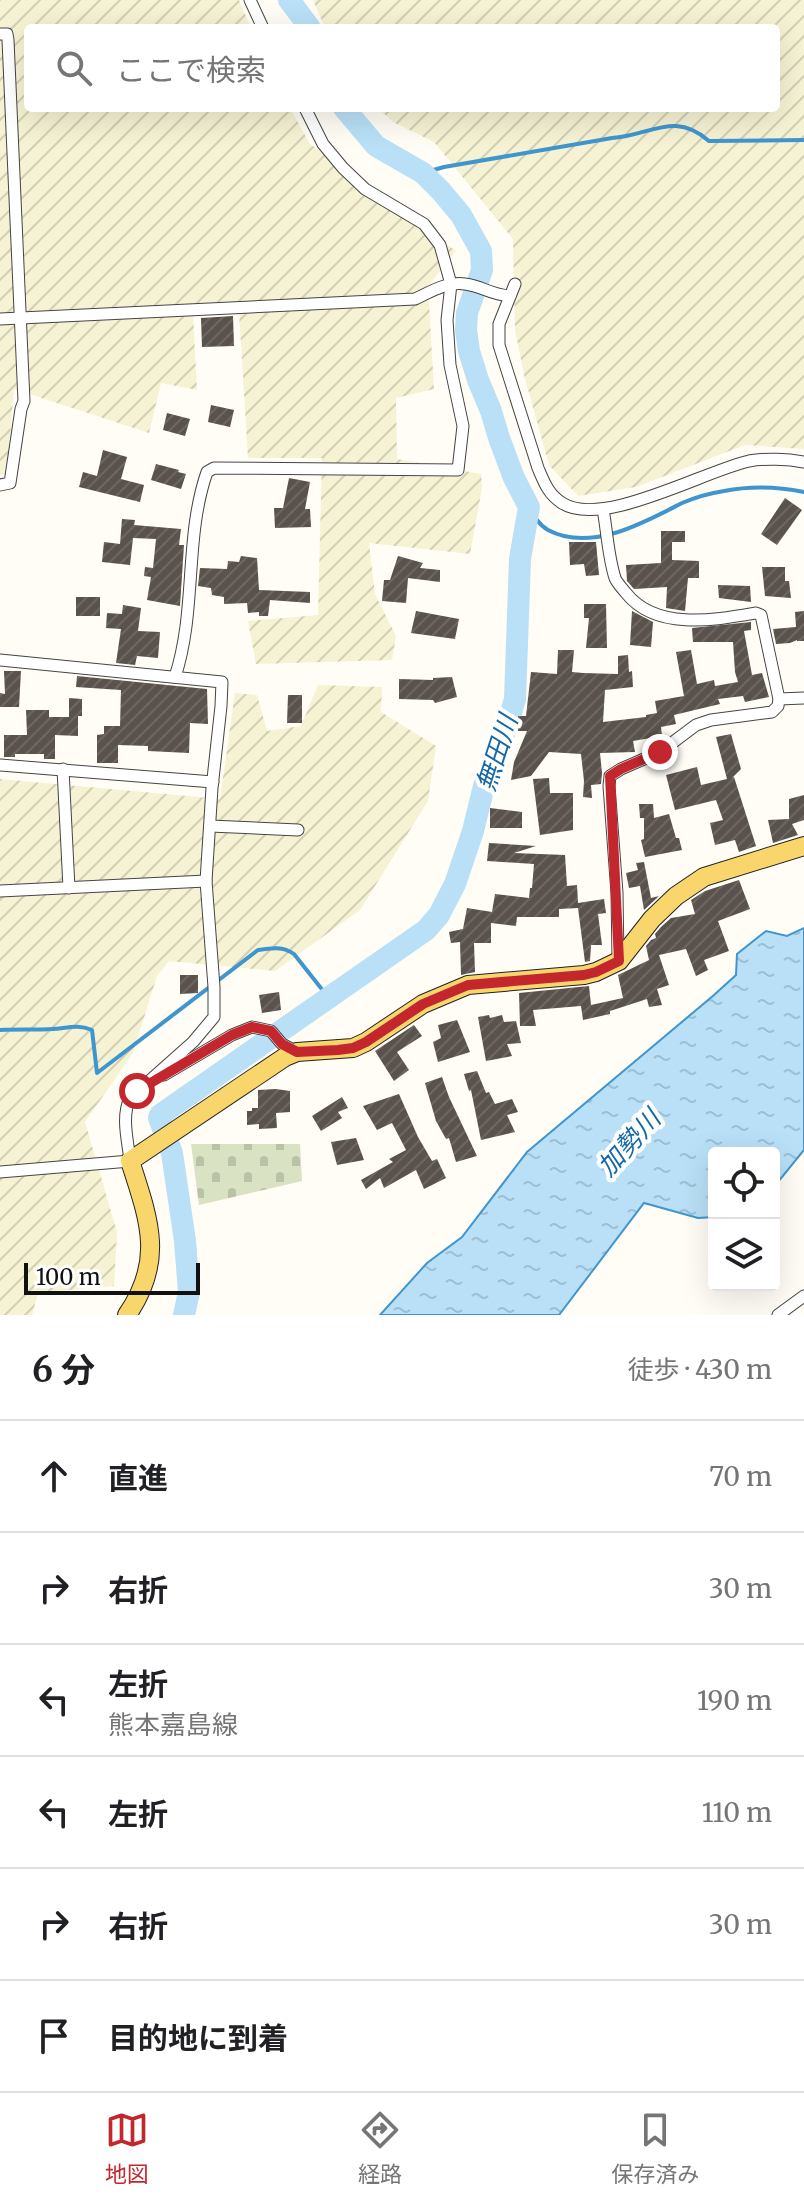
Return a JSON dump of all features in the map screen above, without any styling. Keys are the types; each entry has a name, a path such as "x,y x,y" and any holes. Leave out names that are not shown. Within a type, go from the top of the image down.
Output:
{"main road":[{"path":"127,1315 144,1286 150,1257 150,1232 137,1157 285,1057 297,1052 353,1048 423,1004 468,985 596,972 619,961 652,919 676,896 704,877 804,846"}],"street":[{"path":"250,0 261,24"},
{"path":"0,34 7,34 24,401 10,483 0,485"},
{"path":"175,677 184,650 200,491 207,472 214,468 458,470 463,426 450,365 447,320 456,284 440,245 424,224 365,189 343,168 323,144 307,112"},
{"path":"0,319 415,299 456,284 467,284 494,295 506,296"},
{"path":"515,284 506,296 499,324 499,345 542,478 552,495 563,504 576,509 603,509 631,503 711,472 752,460 804,462"},
{"path":"603,509 616,580 633,602 675,620 761,615 779,699 778,706 772,712 696,725 660,752 610,776 619,961"},
{"path":"0,660 222,682 206,881 214,1017 193,1042 130,1098 126,1107 137,1157 0,1172"},
{"path":"779,699 804,698"},
{"path":"0,765 213,782"},
{"path":"63,769 69,888"},
{"path":"210,826 298,830"},
{"path":"0,891 206,881"},
{"path":"143,1087 232,1035 252,1027 271,1031 282,1044 297,1052"},
{"path":"778,1315 804,1296"}],"shaded area":[{"path":"0,0 239,0 249,24 24,24 24,112 292,112 310,144 456,251 428,286 434,389 396,398 397,459 481,474 482,488 470,554 369,543 375,594 396,636 392,660 256,664 248,621 318,615 322,458 248,458 239,312 193,314 197,390 161,383 149,433 14,389 7,473 0,475"},
{"path":"313,0 804,0 804,449 745,445 636,487 578,496 549,465 524,375 515,330 513,239 434,142 393,122 382,112 780,112 780,24 323,24"},
{"path":"318,685 382,687 381,712 436,746 428,801 360,910 275,971 169,961 157,976 133,1053 85,1122 117,1232 114,1286 38,1293 32,1315 0,1315 0,779 220,799 235,693 257,695 267,731 301,726"}],"green space":[{"path":"191,1144 300,1144 302,1181 199,1205"}],"water":[{"name":"加勢川","path":"804,928 804,1150 780,1180 780,1147 708,1147 708,1217 698,1218 644,1203 559,1315 380,1315 427,1263 462,1237 527,1152 736,975 737,954 766,931 787,936"}],"building":[{"path":"233,316 234,346 202,347 201,318"},
{"path":"211,405 234,410 230,427 208,422"},
{"path":"167,413 190,419 185,436 163,430"},
{"path":"103,450 127,457 121,479 144,485 140,502 79,487 83,472 97,476"},
{"path":"156,464 186,474 181,489 151,480"},
{"path":"289,478 310,482 305,509 310,509 311,527 275,528 274,508 283,508"},
{"path":"785,498 802,510 777,545 761,534"},
{"path":"122,519 135,520 134,525 181,529 179,545 184,545 180,606 147,600 151,577 144,576 145,567 153,568 156,539 133,538 130,565 102,562 104,542 120,544"},
{"path":"661,531 685,531 685,542 672,542 672,560 699,561 699,578 688,578 685,611 666,608 667,587 634,589 627,581 626,565 661,563"},
{"path":"569,542 596,542 599,575 586,576 584,564 570,565"},
{"path":"241,556 257,558 259,590 310,592 310,603 270,600 268,616 259,616 259,612 248,613 247,603 224,604 224,597 212,595 211,588 198,586 200,568 227,569 228,561 239,562"},
{"path":"398,556 423,563 420,568 440,570 440,582 408,578 406,603 382,601 384,580 390,580"},
{"path":"762,567 785,567 785,581 789,581 791,598 765,596"},
{"path":"718,585 750,586 751,602 719,598"},
{"path":"76,597 100,597 100,616 76,616"},
{"path":"584,604 606,604 607,648 586,648 589,618 584,618"},
{"path":"123,605 141,608 138,631 160,632 158,658 137,656 135,665 116,663 121,629 106,628 107,613 122,614"},
{"path":"416,611 459,619 455,639 411,633"},
{"path":"632,611 653,622 651,647 630,645"},
{"path":"804,611 804,641 776,644 773,629 796,627 795,612"},
{"path":"751,622 751,630 744,631 752,675 762,673 769,697 745,702 743,696 718,699 720,704 674,715 676,724 661,727 662,736 633,741 635,752 600,753 601,784 591,785 592,798 583,797 581,754 549,752 531,776 511,780 514,762 527,731 518,731 518,716 526,716 531,672 557,674 558,650 574,650 572,672 583,673 618,674 618,656 628,655 633,687 605,690 603,722 646,717 657,713 655,701 684,696 676,652 691,650 697,684 714,680 715,686 738,682 733,642 693,642 692,628"},
{"path":"4,671 21,671 19,707 0,707 0,693 5,694"},
{"path":"77,676 207,689 208,724 190,723 189,753 148,751 148,746 118,745 118,763 97,763 97,735 104,734 104,726 120,726 121,690 76,687"},
{"path":"452,677 457,697 435,703 433,700 399,699 399,679"},
{"path":"288,695 302,695 302,723 287,723"},
{"path":"69,698 82,699 78,736 55,735 55,759 44,759 44,754 4,757 4,735 27,735 26,710 49,710 49,717 69,717"},
{"path":"731,734 741,769 732,778 756,846 739,852 735,840 715,845 710,823 723,820 716,800 675,810 666,775 697,767 701,785 727,779 716,737"},
{"path":"549,778 550,793 573,793 573,830 540,835 533,779"},
{"path":"804,795 804,820 792,824 798,835 773,843 768,820 789,819 789,799"},
{"path":"639,804 653,804 654,818 669,814 682,850 645,857 641,840 644,839 644,818 640,818"},
{"path":"490,808 522,812 522,828 490,828"},
{"path":"489,843 536,846 514,853 565,855 567,886 577,885 578,903 604,899 606,913 598,914 602,945 591,945 590,961 585,962 578,908 559,909 559,917 517,917 516,926 491,923 491,943 474,943 475,972 461,975 460,942 451,943 449,932 463,929 467,908 492,912 495,894 529,898 532,888 534,864 487,861"},
{"path":"644,862 651,898 659,896 644,910 640,886 629,888 626,873 638,870 636,863"},
{"path":"739,880 750,909 718,921 729,951 704,960 708,970 696,976 686,949 659,955 669,985 657,989 662,1005 649,1007 647,999 610,1011 610,1014 583,1020 581,1006 533,1010 536,1026 520,1026 519,993 589,986 591,1005 623,998 618,975 649,960 646,946 656,938 655,934 661,927 671,918 695,914 691,900 705,891"},
{"path":"180,975 198,975 198,993 180,994"},
{"path":"279,992 281,1010 262,1013 259,995"},
{"path":"489,1015 490,1018 502,1015 504,1022 516,1021 521,1043 507,1044 512,1056 486,1061 478,1017"},
{"path":"457,1020 470,1052 438,1062 433,1042 441,1038 438,1025"},
{"path":"414,1025 422,1036 397,1052 409,1070 394,1081 375,1051"},
{"path":"477,1071 486,1093 489,1092 495,1104 512,1099 518,1112 507,1115 515,1132 481,1140 471,1090 464,1074"},
{"path":"442,1077 477,1156 456,1162 449,1138 446,1139 436,1121 425,1083"},
{"path":"258,1090 290,1091 290,1112 276,1113 277,1128 259,1129 259,1124 247,1125 247,1111 258,1108"},
{"path":"399,1094 418,1137 432,1161 437,1159 446,1178 424,1189 416,1170 384,1188 380,1178 366,1189 361,1180 393,1162 389,1159 406,1150 392,1123 377,1130 363,1106"},
{"path":"342,1097 348,1108 338,1112 342,1118 321,1131 312,1116"},
{"path":"356,1138 364,1160 337,1165 331,1142"}],"waterway":[{"name":"無田川","path":"289,0 307,24"},
{"name":"無田川","path":"184,1315 189,1292 185,1241 172,1153 160,1115 426,930 439,915 455,884 484,786 515,699 520,559 529,507 514,478 469,351 467,313 482,270 481,251 461,215 441,191 423,173 376,146 347,112"},
{"path":"423,173 673,126 684,127 709,141 804,140"},
{"path":"529,507 539,523 548,530 582,538 600,537 635,526 682,503 719,492 744,488 804,492"},
{"path":"0,1030 77,1027 92,1030 97,1073 258,950 290,951 328,997"}],"route":[{"path":"137,1091 232,1035 252,1027 271,1031 282,1044 297,1052 353,1048 423,1004 468,985 584,975 619,961 610,776 660,752"}]}
